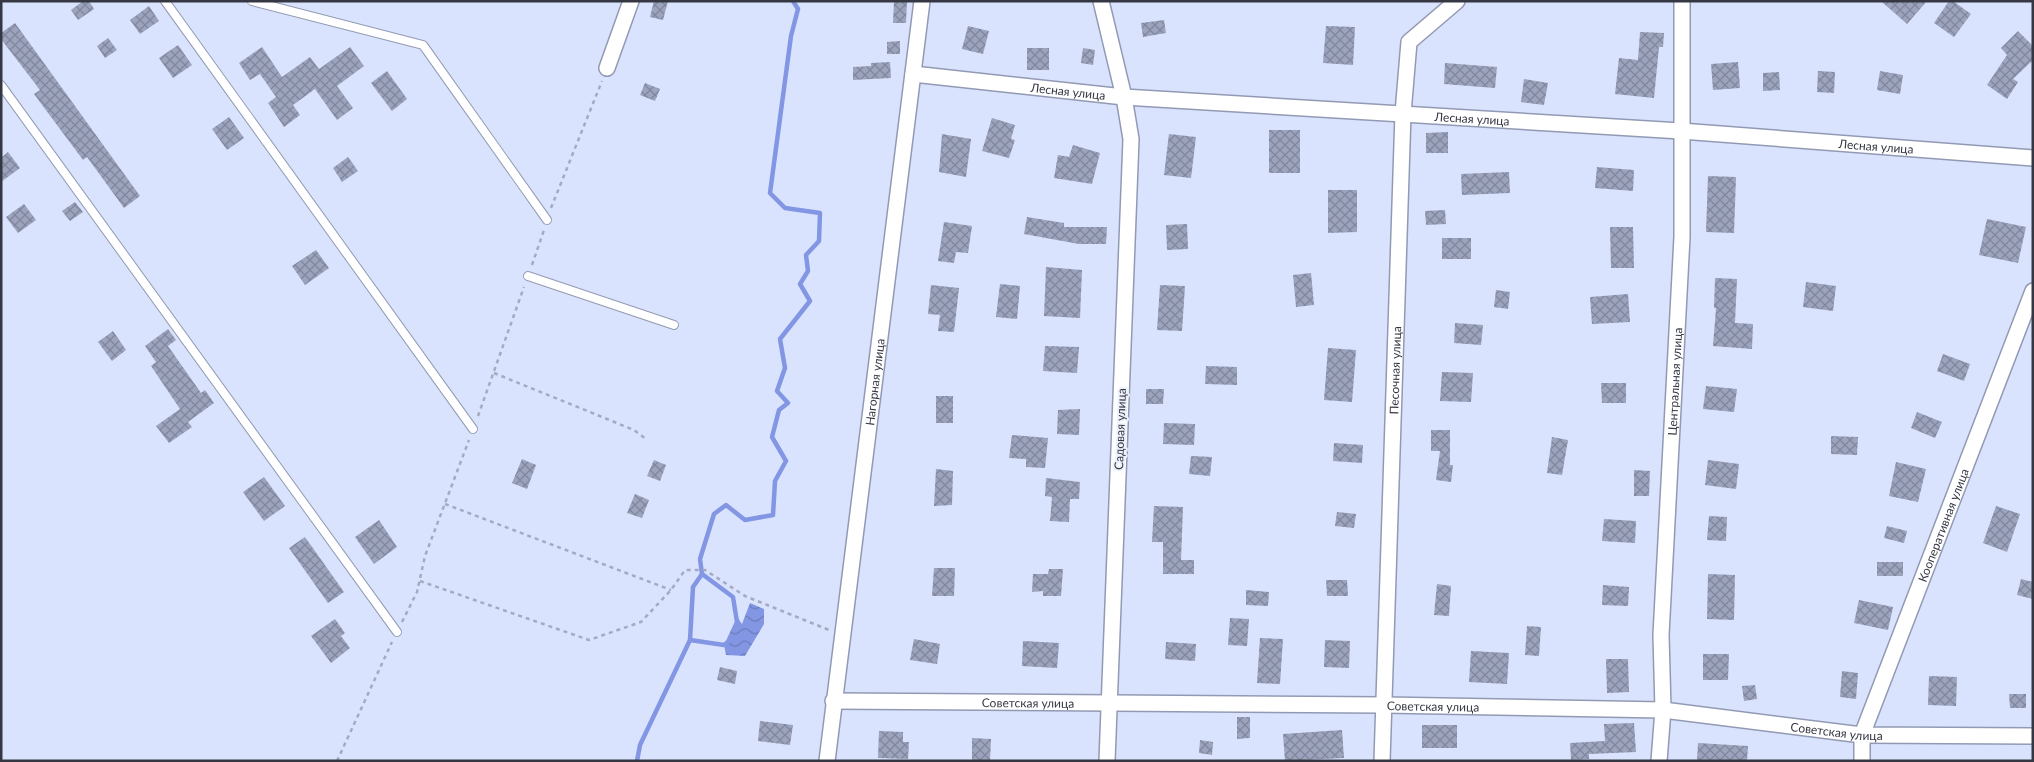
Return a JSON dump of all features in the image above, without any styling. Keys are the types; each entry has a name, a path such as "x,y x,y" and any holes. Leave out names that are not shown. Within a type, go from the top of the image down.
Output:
{"street":[{"path":"607,68 630,1"},
{"name":"Нагорная улица","path":"827,761 841,635 922,1"},
{"name":"Садовая улица","path":"1101,1 1132,139 1107,761"},
{"name":"Песочная улица","path":"1382,761 1403,112 1409,42 1457,1"},
{"name":"Центральная улица","path":"1659,761 1663,710 1661,635 1682,237 1682,1"},
{"name":"Лесная улица","path":"913,74 1124,97 1403,112 2033,158"},
{"name":"Кооперативная улица","path":"1862,761 1862,735 2033,291"},
{"name":"Советская улица","path":"833,701 1384,705 1663,710 1862,735 2033,736"}],"lane":[{"path":"164,1 473,428"},
{"path":"252,1 423,45 547,220"},
{"path":"1,85 397,632"},
{"path":"528,276 674,325"}],"path":[{"path":"494,373 634,430 646,439"},
{"path":"445,504 671,590"},
{"path":"420,581 589,640 641,622 671,590 685,570 698,568 705,570 745,596 841,635"}],"water":[{"path":"750,603 764,609 764,624 745,656 726,655 724,645 737,617 742,624"}],"building":[{"path":"83,1 89,1 94,9 78,20 71,10"},
{"path":"654,1 668,1 663,20 650,17"},
{"path":"894,1 907,1 906,23 893,23"},
{"path":"1881,1 1927,1 1907,24"},
{"path":"1949,1 1953,1 1971,14 1954,37 1934,23"},
{"path":"149,6 159,21 140,34 130,20"},
{"path":"1164,20 1166,33 1143,37 1141,23"},
{"path":"15,23 140,196 124,208 87,157 83,160 34,94 40,90 1,39 1,33"},
{"path":"968,26 989,31 983,54 962,49"},
{"path":"1326,26 1355,27 1353,65 1323,63"},
{"path":"2018,31 2033,46 2033,60 2013,79 2018,82 2007,99 1987,85 2007,55 2001,48"},
{"path":"1640,32 1664,33 1663,47 1659,47 1654,98 1615,94 1619,58 1638,60"},
{"path":"108,38 117,50 105,58 97,46"},
{"path":"900,41 900,54 887,54 887,42"},
{"path":"178,45 192,65 173,78 159,58"},
{"path":"262,47 282,77 310,57 319,69 350,47 364,66 337,86 353,108 337,120 315,89 293,105 300,115 284,127 268,103 276,97 260,74 250,80 239,63"},
{"path":"1027,48 1049,48 1049,70 1027,70"},
{"path":"1083,48 1095,50 1093,65 1081,63"},
{"path":"890,62 891,78 853,80 853,67 871,66 871,63"},
{"path":"1738,62 1740,88 1713,90 1711,64"},
{"path":"1445,63 1497,67 1495,88 1444,84"},
{"path":"387,71 407,99 392,111 371,83"},
{"path":"1818,71 1835,72 1834,93 1817,92"},
{"path":"1880,71 1903,75 1900,94 1877,90"},
{"path":"1779,72 1780,90 1763,91 1763,73"},
{"path":"1524,79 1548,83 1544,105 1521,102"},
{"path":"645,83 660,89 655,101 640,95"},
{"path":"229,117 244,138 227,150 212,129"},
{"path":"992,118 1015,125 1011,139 1015,140 1009,158 982,151"},
{"path":"1269,130 1300,130 1300,173 1269,173"},
{"path":"1448,132 1448,153 1426,153 1426,133"},
{"path":"942,134 971,139 966,177 939,172"},
{"path":"1169,134 1196,137 1191,178 1164,175"},
{"path":"1073,145 1100,153 1092,184 1054,178 1058,155 1069,157"},
{"path":"8,152 20,168 1,182 1,158"},
{"path":"348,157 358,171 342,182 333,168"},
{"path":"1597,167 1634,170 1633,191 1595,188"},
{"path":"1509,172 1510,193 1462,195 1461,174"},
{"path":"1708,176 1736,177 1734,233 1706,232"},
{"path":"1328,190 1357,190 1357,232 1328,233"},
{"path":"75,202 83,212 70,221 62,211"},
{"path":"24,204 36,220 18,233 6,217"},
{"path":"1445,210 1446,224 1426,225 1425,211"},
{"path":"1027,217 1064,223 1064,227 1107,227 1106,244 1079,244 1024,234"},
{"path":"1987,219 2026,227 2018,263 1979,255"},
{"path":"944,222 972,226 968,253 956,252 954,263 938,261"},
{"path":"1187,224 1188,249 1167,250 1166,225"},
{"path":"1610,227 1633,227 1634,268 1611,268"},
{"path":"1442,238 1471,238 1471,259 1442,259"},
{"path":"316,250 329,268 305,285 292,266"},
{"path":"1046,267 1082,270 1080,318 1044,316"},
{"path":"1311,273 1314,305 1296,307 1293,275"},
{"path":"1715,278 1737,279 1735,323 1753,324 1752,349 1713,346 1716,308 1714,308"},
{"path":"1806,282 1836,286 1833,311 1803,307"},
{"path":"1000,284 1020,286 1017,319 996,317"},
{"path":"931,285 959,288 954,332 938,331 940,315 928,314"},
{"path":"1160,285 1185,286 1182,331 1157,330"},
{"path":"1496,290 1510,292 1508,309 1494,307"},
{"path":"1628,294 1630,322 1592,324 1590,297"},
{"path":"1455,323 1483,325 1481,345 1454,343"},
{"path":"168,329 176,340 168,346 201,393 205,390 214,403 188,422 192,427 169,443 156,426 180,409 151,366 156,362 145,346"},
{"path":"113,331 126,350 112,361 98,342"},
{"path":"1045,346 1079,347 1077,373 1043,371"},
{"path":"1328,348 1356,350 1352,402 1324,400"},
{"path":"1943,354 1970,364 1964,381 1937,371"},
{"path":"1206,366 1237,367 1237,385 1205,384"},
{"path":"1442,372 1473,373 1471,402 1440,401"},
{"path":"1601,383 1626,383 1626,403 1602,403"},
{"path":"1706,386 1737,389 1734,412 1703,409"},
{"path":"1146,389 1164,389 1163,404 1146,404"},
{"path":"936,396 953,396 953,423 936,423"},
{"path":"1080,409 1079,435 1057,434 1058,410"},
{"path":"1917,412 1942,422 1935,438 1911,428"},
{"path":"1164,423 1195,424 1194,445 1163,444"},
{"path":"1431,430 1450,430 1450,465 1453,465 1451,482 1436,480 1440,451 1431,451"},
{"path":"1012,435 1048,438 1045,468 1026,467 1026,459 1009,458"},
{"path":"1831,436 1858,437 1857,455 1831,454"},
{"path":"1552,437 1568,440 1562,475 1547,473"},
{"path":"1334,443 1363,445 1362,463 1333,461"},
{"path":"1191,456 1212,457 1210,476 1189,474"},
{"path":"522,459 536,465 527,489 512,483"},
{"path":"654,460 666,465 660,481 647,476"},
{"path":"1708,460 1739,464 1736,489 1705,485"},
{"path":"1896,462 1926,469 1918,502 1889,496"},
{"path":"936,469 953,471 952,505 934,506"},
{"path":"1634,470 1650,471 1649,496 1634,496"},
{"path":"264,477 285,506 264,521 243,492"},
{"path":"1046,478 1080,482 1079,499 1070,499 1069,522 1050,521 1052,497 1045,496"},
{"path":"635,494 649,500 642,518 627,513"},
{"path":"1154,506 1183,507 1181,560 1194,560 1194,574 1163,574 1163,542 1152,542"},
{"path":"1996,506 2020,514 2007,552 1983,543"},
{"path":"1337,512 1356,514 1354,528 1335,526"},
{"path":"1709,516 1727,517 1726,541 1707,540"},
{"path":"1604,519 1636,521 1635,543 1602,541"},
{"path":"379,520 397,547 374,564 355,537"},
{"path":"1887,526 1907,531 1904,543 1884,538"},
{"path":"305,537 344,592 328,603 289,548"},
{"path":"1877,562 1903,562 1903,576 1877,576"},
{"path":"934,568 955,568 954,596 932,596"},
{"path":"1049,569 1063,569 1061,596 1043,596 1043,591 1032,592 1033,574 1048,574"},
{"path":"1708,574 1735,575 1734,620 1707,619"},
{"path":"2021,579 2033,582 2033,599 2017,595"},
{"path":"1326,580 1347,580 1348,596 1327,596"},
{"path":"1437,584 1451,586 1449,616 1434,615"},
{"path":"1603,585 1629,587 1628,606 1602,605"},
{"path":"1246,590 1269,592 1268,606 1246,605"},
{"path":"1859,600 1893,607 1888,630 1854,623"},
{"path":"1230,618 1249,619 1247,646 1228,645"},
{"path":"335,619 345,633 341,636 350,648 331,663 311,636"},
{"path":"1527,626 1541,627 1539,656 1525,655"},
{"path":"1260,638 1283,639 1280,684 1257,683"},
{"path":"914,639 940,644 937,664 910,660"},
{"path":"1325,640 1350,641 1349,668 1324,667"},
{"path":"1023,641 1059,643 1057,668 1022,666"},
{"path":"1166,642 1196,644 1195,661 1165,659"},
{"path":"1471,651 1509,653 1507,684 1469,682"},
{"path":"1703,654 1729,654 1728,680 1703,680"},
{"path":"1606,659 1628,659 1629,692 1607,693"},
{"path":"720,667 737,671 735,684 717,680"},
{"path":"1842,671 1858,673 1856,699 1840,697"},
{"path":"1929,676 1957,677 1956,706 1928,705"},
{"path":"1755,685 1757,699 1744,701 1742,686"},
{"path":"2009,694 2026,694 2026,708 2010,708"},
{"path":"1237,717 1250,717 1250,738 1237,739"},
{"path":"760,721 793,725 790,745 758,741"},
{"path":"1634,723 1636,752 1589,754 1589,759 1571,760 1570,743 1605,741 1604,724"},
{"path":"1422,725 1457,725 1457,748 1422,748"},
{"path":"1342,730 1344,758 1285,761 1283,734"},
{"path":"879,731 903,732 903,742 909,742 908,759 878,758"},
{"path":"972,738 991,739 990,761 972,761"},
{"path":"1200,740 1213,742 1212,755 1199,753"},
{"path":"1698,743 1748,746 1747,761 1697,761"}],"waterway":[{"path":"637,761 640,745 690,640 693,587 702,574 700,559 714,514 726,505 745,520 773,515 775,481 786,461 772,437 779,410 788,403 777,391 785,368 780,339 810,301 800,284 808,271 806,255 819,241 820,213 785,208 770,193 791,36 798,9 793,1"},
{"path":"702,574 733,597 737,622"},
{"path":"690,640 724,645 728,642"}]}
